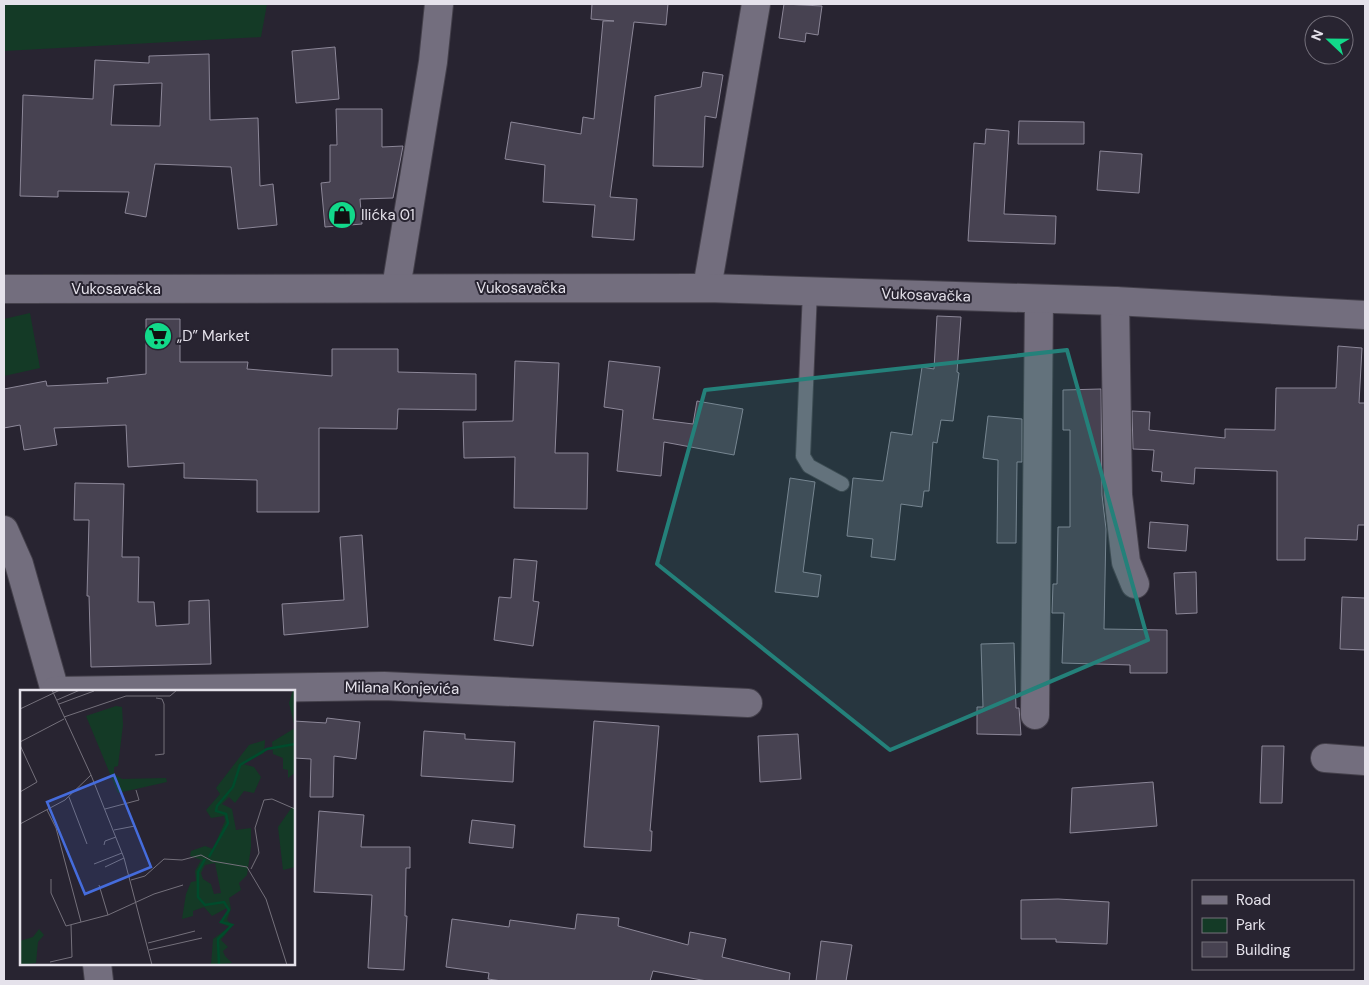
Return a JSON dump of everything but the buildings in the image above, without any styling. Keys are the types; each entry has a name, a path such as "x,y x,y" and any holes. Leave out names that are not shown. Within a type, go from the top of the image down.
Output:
{"street":[{"path":"396,288 433,62 439,4"},
{"path":"707,288 756,4"},
{"name":"Vukosavačka","path":"4,289 707,288 1115,301 1365,315"},
{"path":"1035,715 1039,299"},
{"path":"1115,301 1118,495 1126,562 1135,584"},
{"name":"Milana Konjevića","path":"4,530 19,564 55,690"},
{"name":"Milana Konjevića","path":"121,690 384,686 748,703"},
{"path":"1325,758 1365,761"},
{"path":"97,965 99,981"}],"lane":[{"path":"810,291 803,456 809,466 842,484"}],"highlighted area":[{"path":"1067,350 1148,640 890,750 657,564 705,390"}],"green space":[{"path":"4,4 267,4 261,37 4,51"},
{"path":"30,313 40,368 4,376 4,319"}],"place":[{"name":"Ilićka 01","path":"342,215"},
{"name":"„D” Market","path":"158,336"}]}
